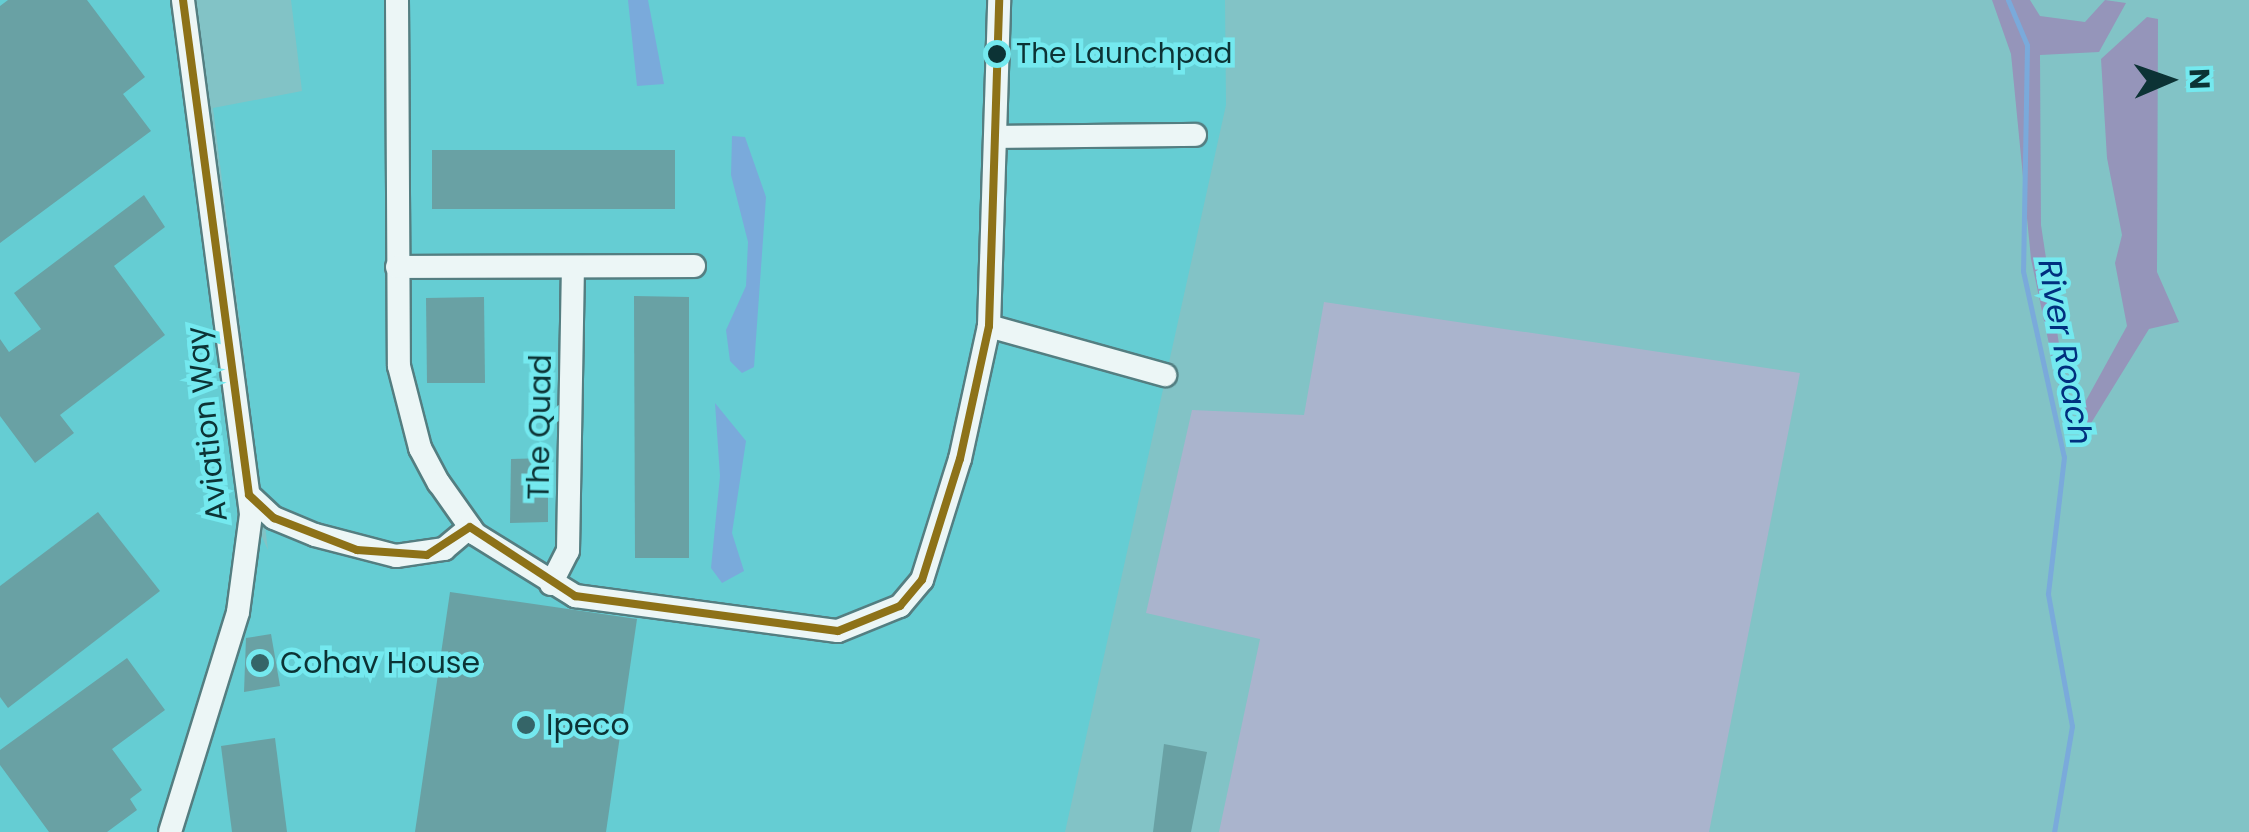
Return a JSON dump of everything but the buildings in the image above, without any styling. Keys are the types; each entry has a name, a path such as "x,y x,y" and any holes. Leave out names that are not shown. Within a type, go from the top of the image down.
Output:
{"street":[{"name":"Aviation Way","path":"170,832 238,612 249,495 183,0"},
{"path":"397,0 397,267 408,413 429,465 470,526 551,584 642,609 807,630 871,622 900,606 932,558 989,326 998,137 999,0"},
{"path":"998,137 1195,135"},
{"path":"397,267 694,266"},
{"name":"The Quad","path":"551,584 568,551 573,267"},
{"path":"989,326 1165,375"},
{"path":"249,495 274,518 315,536 396,556 444,550 470,526"}],"shaded area":[{"path":"0,0 183,0 251,514 268,550 213,108 302,91 291,0 1225,0 1226,105 1065,832 0,832"},
{"path":"628,0 648,0 664,84 637,86"},
{"path":"1992,0 2030,0 2040,16 2085,22 2105,0 2126,3 2099,52 2040,55 2041,225 2067,397 2057,382 2031,259 2011,54"},
{"path":"2147,17 2158,19 2157,272 2179,322 2149,329 2085,433 2078,415 2127,326 2115,263 2122,235 2107,158 2101,59"},
{"path":"732,136 745,137 766,197 754,367 742,373 730,361 726,330 746,286 748,242 731,175"},
{"path":"1324,302 1800,373 1709,832 1219,832 1260,639 1146,613 1192,410 1304,415"},
{"path":"715,403 746,441 732,533 744,571 722,583 711,568 720,476"}],"waterway":[{"name":"River Roach","path":"2008,0 2027,45 2023,271 2064,457 2048,594 2072,726 2054,832"}],"transit line":[{"path":"183,0 249,495 274,518 357,550 427,555 470,527 575,596 838,631 900,606 922,580 960,459 989,326 999,0"}],"place":[{"name":"The Launchpad","path":"997,54"},
{"name":"Cohav House","path":"260,663"},
{"name":"Ipeco","path":"526,725"}]}
